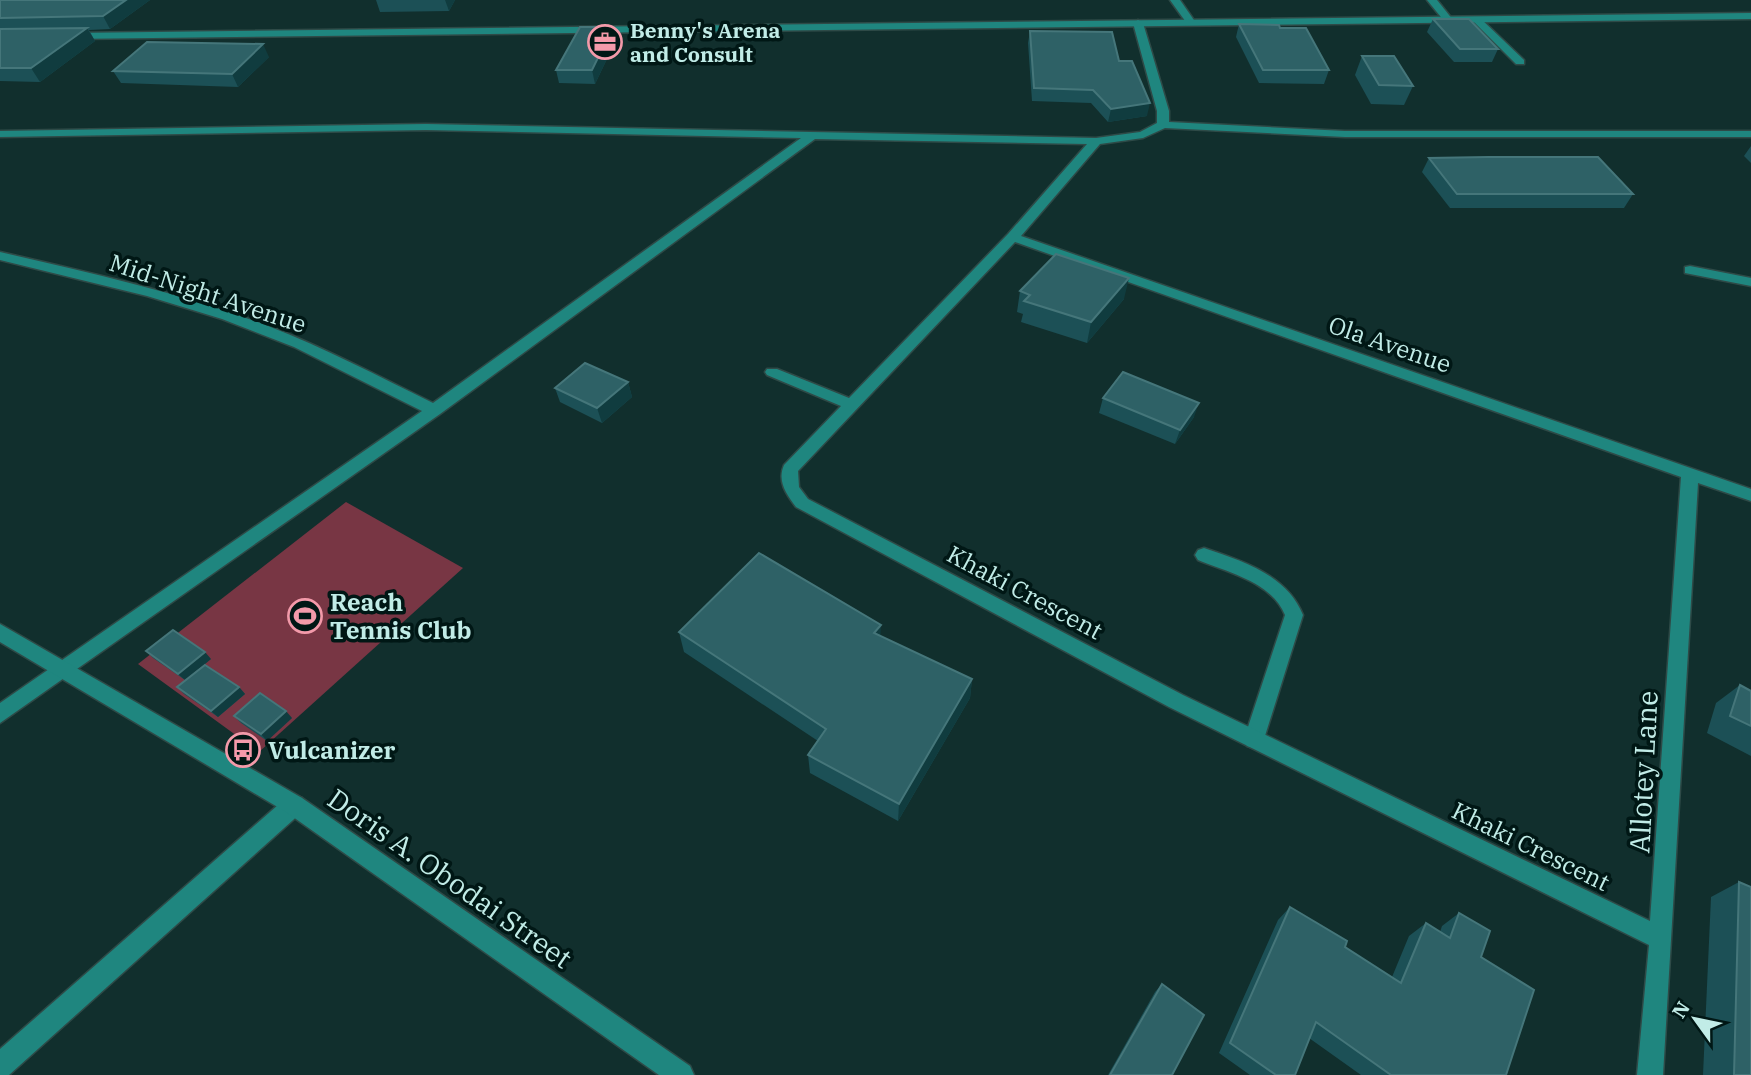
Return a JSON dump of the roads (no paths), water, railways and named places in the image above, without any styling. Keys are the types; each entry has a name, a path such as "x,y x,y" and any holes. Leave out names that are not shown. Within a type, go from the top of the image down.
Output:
{"street":[{"path":"1175,0 1191,23"},
{"path":"1432,0 1448,20"},
{"path":"54,36 1751,16"},
{"path":"1477,20 1520,62"},
{"path":"1138,23 1163,111 1163,125"},
{"path":"1,135 388,127 1096,141 1143,135 1163,125 1345,134 1751,134"},
{"path":"0,714 434,410 813,135"},
{"name":"Khaki Crescent","path":"1096,141 1013,237 790,469 791,488 802,503 1175,701 1661,939"},
{"name":"Ola Avenue","path":"1013,237 1751,495"},
{"name":"Mid-Night Avenue","path":"0,256 156,296 243,323 297,343 434,410"},
{"path":"1690,270 1751,282"},
{"path":"772,372 852,405"},
{"name":"Allotey Lane","path":"1650,1075 1690,473"},
{"path":"1204,555 1276,588 1292,604 1294,615 1254,739"},
{"name":"Doris A. Obodai Street","path":"0,632 64,667 294,805 681,1075"},
{"path":"0,1066 294,805"}],"place":[{"name":"Benny's Arena and Consult","path":"605,42"},
{"name":"Reach Tennis Club","path":"305,616"},
{"name":"Vulcanizer","path":"243,750"}]}
